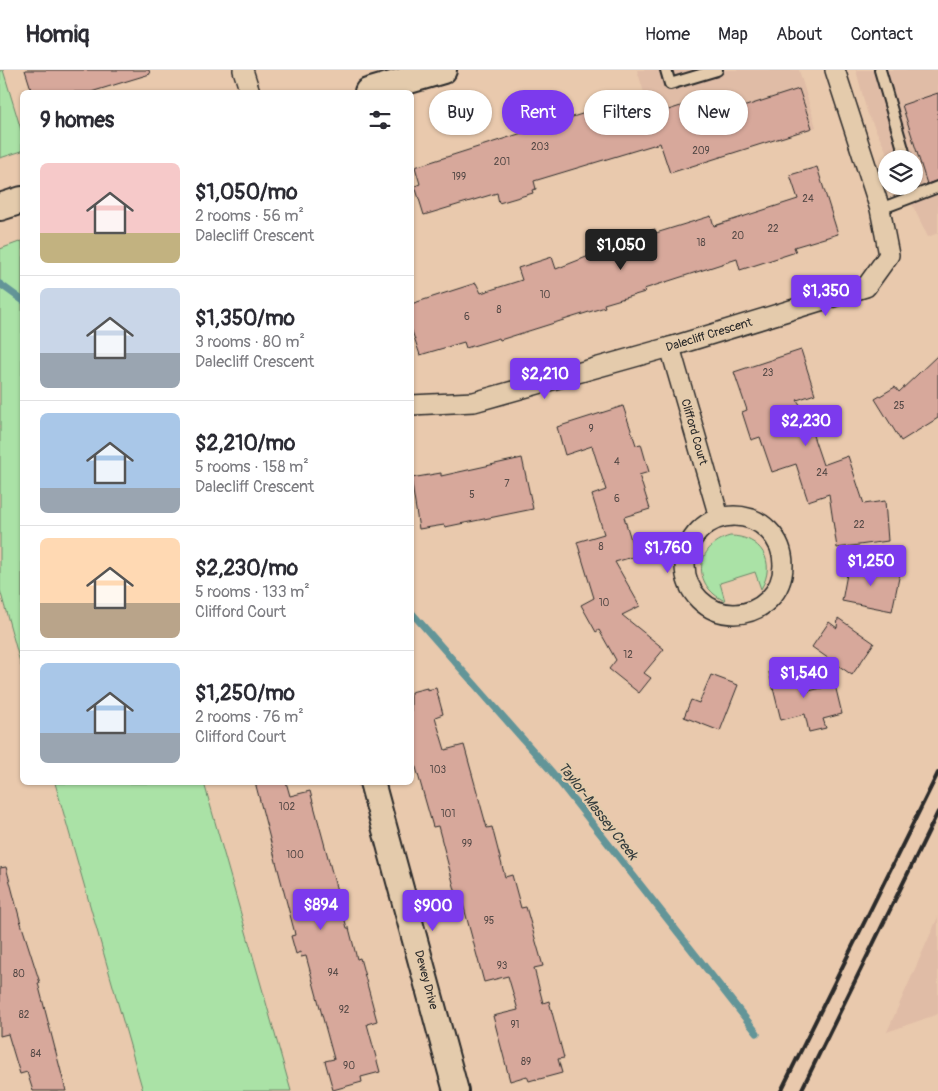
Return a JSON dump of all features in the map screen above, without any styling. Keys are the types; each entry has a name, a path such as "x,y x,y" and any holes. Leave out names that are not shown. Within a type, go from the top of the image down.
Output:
{"main road":[{"path":"375,90 443,70"},
{"path":"0,207 20,201"}],"street":[{"path":"243,70 249,90"},
{"name":"Dalecliff Crescent","path":"414,405 474,402 670,347 866,287 889,255 880,209 835,70"},
{"name":"Clifford Court","path":"670,347 719,517"},
{"path":"736,515 753,519 767,528 778,541 783,558 782,575 776,590 765,603 750,611 733,614 717,611 703,604 686,578 684,563 690,541 705,524 719,517 736,515"},
{"name":"Dewey Drive","path":"373,785 456,1091"}],"lane":[{"path":"666,70 670,84 717,70"},
{"path":"880,70 903,150"},
{"path":"923,189 938,187"},
{"path":"880,209 906,195"}],"shaded area":[{"path":"637,70 799,70 816,127 669,173 657,135 669,135 669,90 643,90"},
{"path":"856,70 938,70 938,233 928,237 907,195 923,195 923,150 886,150 867,112"},
{"path":"938,917 938,1014 887,1032"}],"green space":[{"path":"0,70 3,70 20,126 20,152 0,158"},
{"path":"20,242 20,662 0,590 0,249"},
{"path":"730,536 750,540 758,546 763,552 767,569 766,579 761,589 755,572 720,583 725,601 714,594 707,586 702,576 702,566 704,557 710,548 718,541"},
{"path":"56,785 205,785 291,1091 143,1091"}],"building":[{"path":"25,70 149,70 150,74 98,90 31,90"},
{"path":"799,89 812,128 670,173 660,143 534,181 536,189 532,190 533,193 499,203 497,193 424,215 415,186 420,184 415,167 516,135 574,135 574,117 584,113 584,135 669,135 669,110 679,107 679,135 748,135 748,105"},
{"path":"938,93 938,180 927,184 923,171 923,150 916,150 902,105"},
{"path":"817,167 838,234 794,247 796,252 740,270 737,259 644,289 645,292 604,304 605,307 500,340 499,338 466,348 464,342 420,355 414,337 414,303 476,283 481,293 522,280 518,268 552,257 556,269 589,256 587,251 655,229 656,233 711,216 714,226 798,199 790,175"},
{"path":"801,350 815,394 797,400 805,412 823,465 848,456 864,504 885,501 888,541 837,548 829,494 808,501 796,464 772,472 760,437 751,440 742,412 747,410 734,372"},
{"path":"938,355 938,418 901,441 875,399 895,387 899,392"},
{"path":"623,406 636,445 641,444 649,472 639,475 650,509 624,517 636,556 615,562 640,606 622,615 664,649 644,673 651,678 639,693 609,669 616,660 599,630 596,632 581,605 594,598 577,542 604,534 592,495 606,490 592,446 565,455 557,427"},
{"path":"522,458 533,509 445,527 444,525 419,529 414,497 414,478 441,473 441,476"},
{"path":"849,563 900,573 892,611 842,601"},
{"path":"838,618 874,643 852,675 812,647 829,622 837,628"},
{"path":"797,665 804,692 835,685 842,714 823,719 826,728 809,732 805,714 781,720 769,672"},
{"path":"711,675 738,685 720,731 684,717 691,700 699,703"},
{"path":"436,688 443,714 435,717 445,750 464,745 487,828 492,827 505,877 512,875 521,908 526,907 543,966 534,968 543,1003 549,1001 564,1058 558,1059 562,1073 536,1080 529,1081 527,1076 510,1081 493,1016 518,1010 508,976 484,982 463,904 459,905 438,826 433,827 414,760 414,691"},
{"path":"256,785 287,785 290,796 310,791 347,928 349,928 357,959 360,958 377,1021 367,1024 380,1072 361,1077 362,1082 333,1090 325,1061 334,1059 306,956 301,957 300,952 296,954 291,936 295,935"},
{"path":"6,867 40,983 38,983 66,1091 33,1091 27,1072 20,1074 8,1034 0,1036 0,868"}],"waterway":[{"name":"Taylor-Massey Creek","path":"0,284 20,299"},
{"name":"Taylor-Massey Creek","path":"414,615 551,771 757,1033"}],"railway":[{"path":"781,1091 938,773"},
{"path":"801,1091 938,812"}]}
